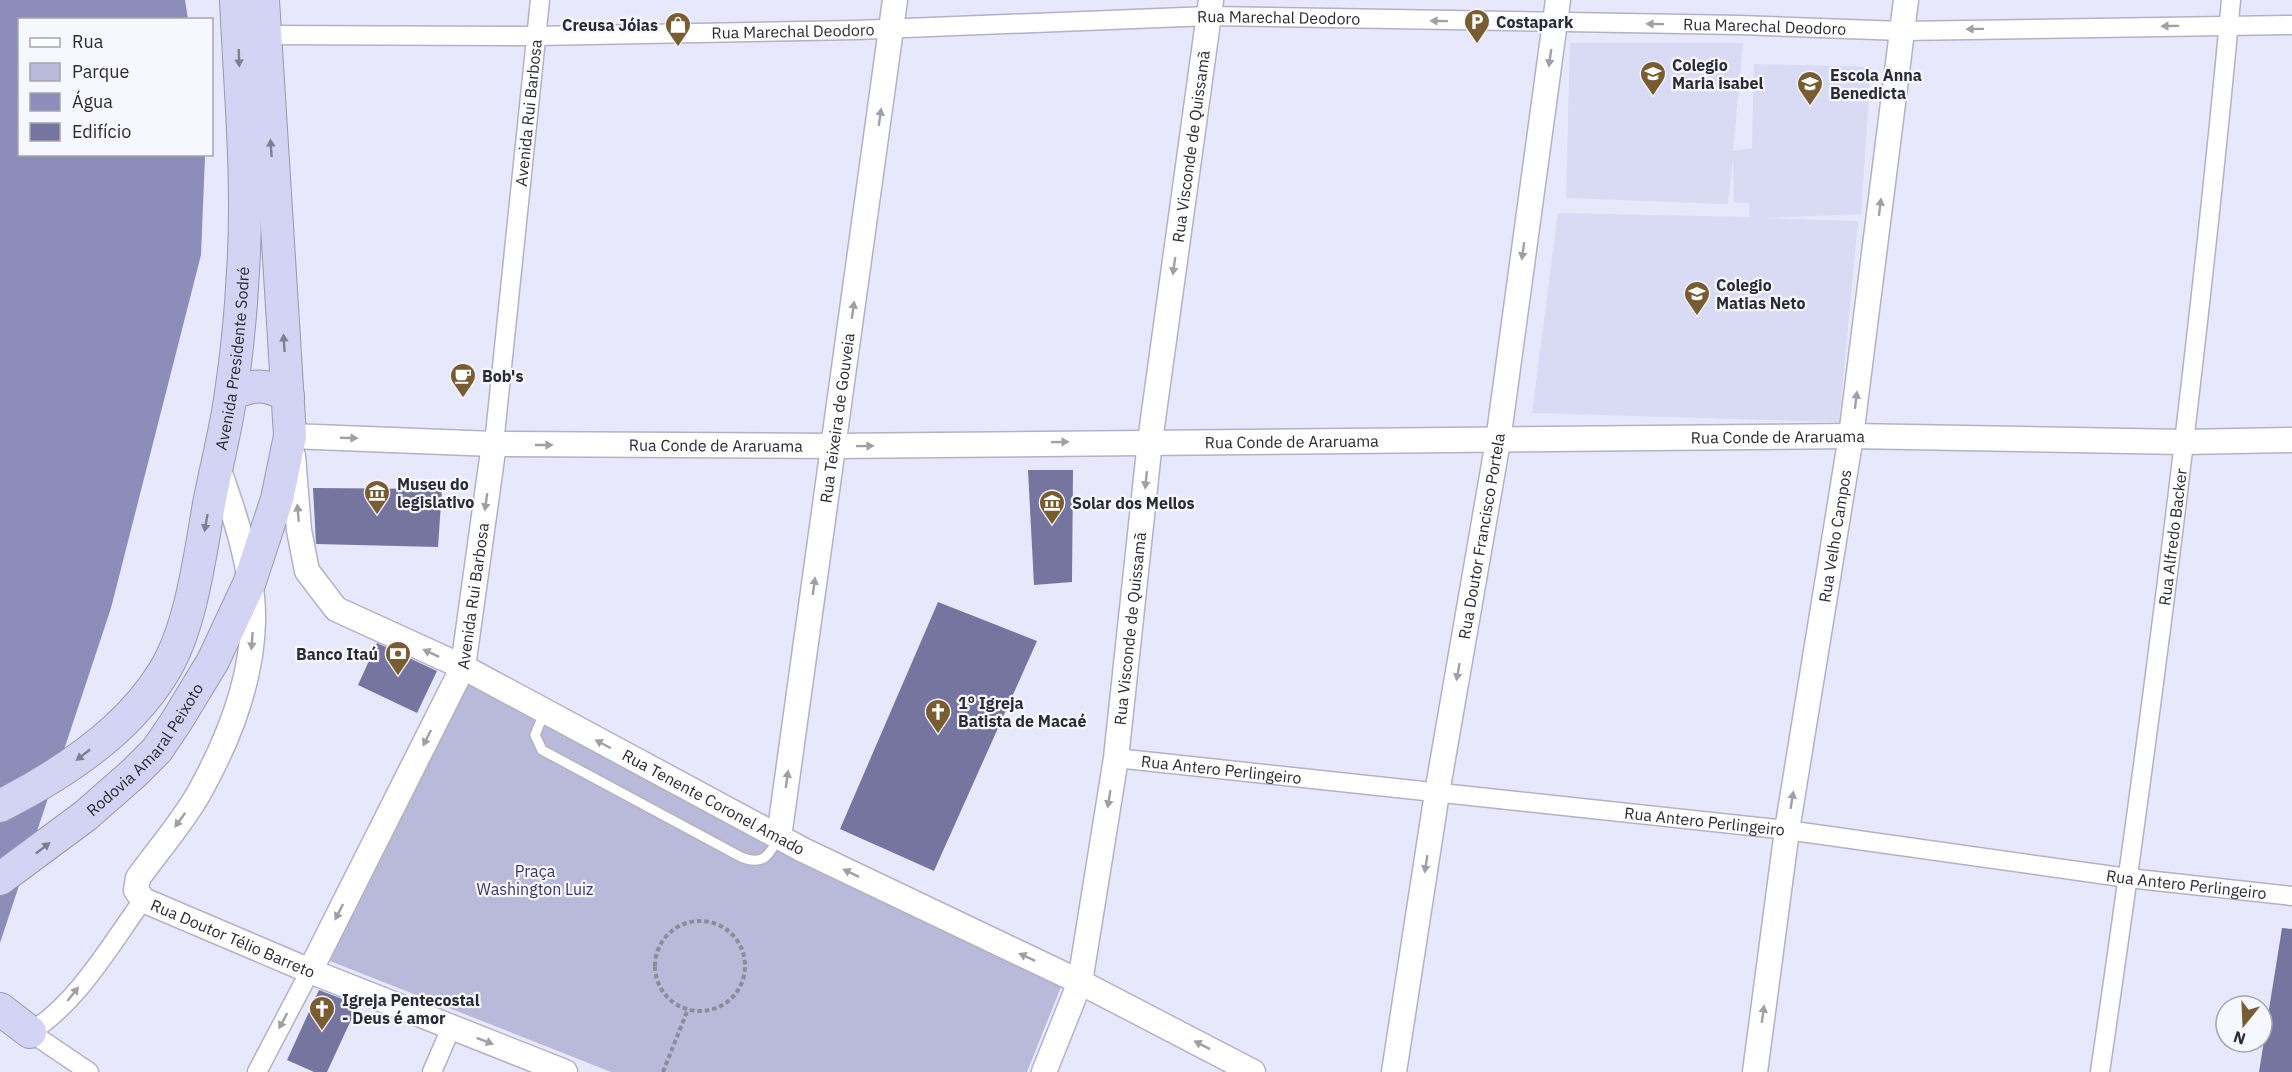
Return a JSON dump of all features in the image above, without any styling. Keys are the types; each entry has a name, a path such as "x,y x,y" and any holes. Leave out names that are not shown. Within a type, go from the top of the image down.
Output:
{"highway":[{"name":"Avenida Presidente Sodré","path":"0,806 48,782 135,710 164,671 181,629 196,576 216,462 231,395 243,270 245,199 236,0"},
{"path":"249,584 277,499 290,438 263,35 263,0"},
{"path":"231,395 242,389 264,385 288,396"},
{"name":"Rodovia Amaral Peixoto","path":"0,879 85,816 157,750 213,661 249,584"}],"street":[{"name":"Avenida Rui Barbosa","path":"257,1072 463,667 494,444 540,0"},
{"name":"Rua Teixeira de Gouveia","path":"779,837 895,0"},
{"name":"Rua Velho Campos","path":"1755,1072 1787,830 1851,436 1906,0"},
{"name":"Rua Alfredo Backer","path":"2100,1072 2128,878 2184,442 2231,0"},
{"name":"Rua Marechal Deodoro","path":"263,35 537,36 891,29 1210,8 1556,12 1902,31 2292,25"},
{"name":"Rua Visconde de Quissamã","path":"1044,1072 1080,982 1116,758 1150,441 1210,8"},
{"name":"Rua Doutor Francisco Portela","path":"1394,1072 1437,793 1497,441 1556,12"},
{"name":"Rua Conde de Araruama","path":"290,438 494,444 834,446 1150,441 1497,441 1851,436 2184,442 2292,440"},
{"name":"Rua Tenente Coronel Amado","path":"290,438 299,530 307,571 336,609 463,667 779,837 1080,982 1254,1072"},
{"name":"Rua Doutor Télio Barreto","path":"216,462 234,513 249,584 253,619 247,678 199,794 138,878 136,891 143,900 310,971 565,1072"},
{"name":"Rua Antero Perlingeiro","path":"1116,758 1787,830 2128,878 2292,896"},
{"path":"16,1021 50,1020 69,1000 143,900"},
{"path":"16,1021 89,1072"},
{"path":"432,1072 451,1028"}],"lane":[{"path":"544,712 535,735 542,750 741,857 753,862 762,861 768,856 779,837"}],"path":[{"path":"695,921 718,925 736,939 742,948 745,969 743,979 739,988 725,1004 701,1011 688,1009 666,996 659,985 655,966 659,948 666,937 684,924 695,921"},
{"path":"663,1072 688,1009"}],"shaded area":[{"path":"1570,43 1743,43 1733,151 1752,148 1754,64 1871,67 1861,214 1765,218 1858,221 1839,422 1532,413 1558,213 1750,217 1749,203 1734,202 1733,159 1728,204 1566,198"}],"green space":[{"name":"Praça Washington Luiz","path":"463,673 1061,987 1027,1072 611,1072 330,961"}],"water":[{"path":"0,0 185,0 188,18 18,18 18,156 205,157 201,255 111,608 0,943"}],"building":[{"name":"Solar dos Mellos","path":"1028,470 1073,470 1072,582 1034,585"},
{"name":"Museu do legislativo","path":"313,488 442,489 438,547 316,544"},
{"name":"1° Igreja Batista de Macaé","path":"938,602 1037,641 934,871 840,829"},
{"name":"Banco Itaú","path":"377,643 437,671 417,713 358,685"},
{"path":"2282,928 2292,929 2292,1072 2259,1072 2262,1054 2274,1054 2274,994 2271,994"},
{"name":"Igreja Pentecostal - Deus é amor","path":"319,990 358,1005 327,1072 314,1072 287,1060"}],"place":[{"name":"Costapark","path":"1477,45"},
{"name":"Creusa Jóias","path":"678,48"},
{"name":"Colegio Maria isabel","path":"1653,97"},
{"name":"Escola Anna Benedicta","path":"1810,107"},
{"name":"Colegio Matias Neto","path":"1697,317"},
{"name":"Bob's","path":"463,399"},
{"name":"Museu do legislativo","path":"377,516"},
{"name":"Solar dos Mellos","path":"1052,526"},
{"name":"Banco Itaú","path":"398,677"},
{"name":"1° Igreja Batista de Macaé","path":"938,735"},
{"name":"Igreja Pentecostal - Deus é amor","path":"322,1032"}]}
